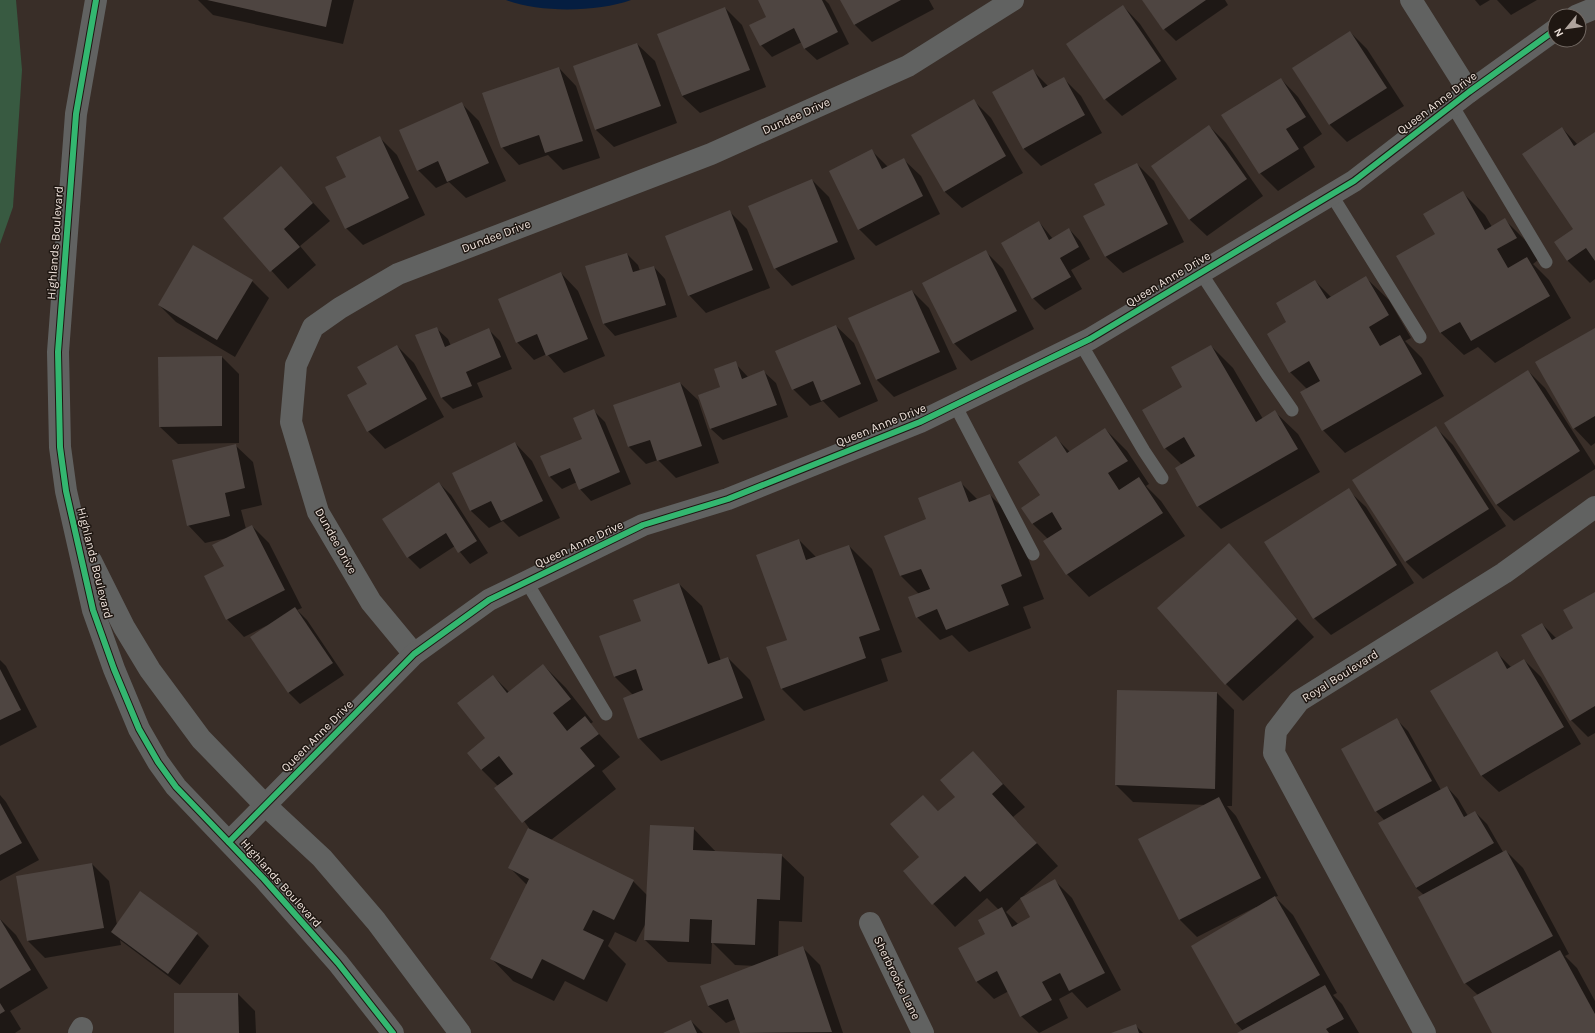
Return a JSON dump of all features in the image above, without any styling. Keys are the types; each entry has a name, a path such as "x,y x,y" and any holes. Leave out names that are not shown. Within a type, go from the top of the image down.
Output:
{"street":[{"name":"Highlands Boulevard","path":"96,0 76,114 58,352 60,447 66,490 94,610 114,669 139,729 158,762 176,787 229,842 338,963 393,1033"},
{"name":"Dundee Drive","path":"414,654 371,602 318,512 291,422 296,365 313,327 340,308 398,274 711,154 908,66 1013,0"},
{"path":"1411,0 1469,92"},
{"name":"Queen Anne Drive","path":"229,842 264,804 414,654 489,600 643,525 728,499 920,422 1081,344 1354,180 1469,92 1547,36"},
{"name":"Royal Boulevard","path":"1425,1033 1274,753 1276,731 1299,701 1504,573 1595,507"},
{"name":"Highlands Boulevard","path":"76,532 124,627 150,670 201,739 264,804 322,858 376,921 460,1033"},
{"name":"Sherbrooke Lane","path":"870,923 923,1033"}],"lane":[{"path":"1452,105 1546,262"},
{"path":"1331,194 1420,337"},
{"path":"1201,272 1292,410"},
{"path":"1081,344 1162,478"},
{"path":"955,405 1033,554"},
{"path":"526,581 606,714"}],"green space":[{"path":"0,0 16,0 22,70 13,207 0,244"}],"water":[{"path":"506,0 631,0 618,4 586,9 551,9 519,4"}],"building":[{"path":"207,0 332,0 326,27"},
{"path":"758,0 822,0 838,32 804,49 794,28 760,46 749,25 766,17"},
{"path":"840,0 901,0 854,25"},
{"path":"1142,0 1206,0 1163,30"},
{"path":"1123,5 1161,61 1104,100 1066,44"},
{"path":"725,7 750,70 682,96 657,34"},
{"path":"1350,31 1387,88 1329,125 1292,68"},
{"path":"637,43 661,106 595,130 573,66"},
{"path":"559,67 583,141 545,153 539,135 501,148 482,93"},
{"path":"1033,69 1043,88 1064,77 1085,115 1023,149 992,92"},
{"path":"1281,78 1306,117 1286,129 1299,149 1259,174 1221,115"},
{"path":"974,99 1006,156 944,192 911,135"},
{"path":"462,102 489,163 447,182 438,161 417,171 399,130"},
{"path":"1209,125 1247,179 1189,220 1151,166"},
{"path":"1562,127 1574,146 1595,132 1595,261 1586,248 1567,261 1554,242 1573,229 1522,154"},
{"path":"380,136 409,198 345,229 325,187 346,177 336,157"},
{"path":"872,149 882,169 904,158 923,196 858,230 829,171"},
{"path":"1137,163 1168,224 1105,257 1083,216 1105,205 1094,184"},
{"path":"281,166 313,203 284,229 300,247 270,272 223,218"},
{"path":"812,179 838,242 774,269 748,206"},
{"path":"1463,191 1485,230 1505,218 1517,238 1497,249 1508,268 1527,257 1550,296 1471,341 1460,322 1440,333 1396,256 1435,234 1423,214"},
{"path":"730,210 753,270 688,296 665,236"},
{"path":"1039,221 1049,240 1069,228 1079,247 1060,258 1071,277 1032,299 1001,243"},
{"path":"193,245 253,280 217,340 158,305"},
{"path":"986,250 1017,311 953,344 922,283"},
{"path":"627,253 633,272 654,266 666,305 603,324 585,266"},
{"path":"561,272 588,339 546,356 537,334 516,343 498,299"},
{"path":"1366,276 1389,315 1369,327 1380,346 1400,335 1422,374 1322,431 1300,392 1320,381 1309,361 1289,373 1267,334 1286,322 1276,303 1315,280 1327,299"},
{"path":"912,290 940,352 876,380 848,318"},
{"path":"836,325 861,384 821,401 813,381 792,390 775,351"},
{"path":"437,327 445,347 489,328 501,357 466,372 472,386 441,398 415,335"},
{"path":"1595,328 1595,416 1573,429 1535,362"},
{"path":"397,345 427,399 367,432 347,395 367,384 357,367"},
{"path":"1211,345 1256,422 1275,410 1298,449 1197,507 1175,468 1195,456 1184,437 1164,449 1142,410 1182,387 1171,367"},
{"path":"222,356 222,426 159,427 158,357"},
{"path":"736,361 742,379 764,370 777,405 710,429 698,395 720,387 714,369"},
{"path":"1528,370 1580,451 1496,505 1444,423"},
{"path":"680,382 702,446 657,461 650,440 628,447 613,405"},
{"path":"594,409 620,472 579,490 570,468 549,477 540,456 582,439 573,418"},
{"path":"1436,426 1489,509 1405,562 1352,480"},
{"path":"1105,428 1128,461 1108,473 1119,490 1139,477 1163,513 1066,575 1043,541 1062,529 1052,512 1032,524 1021,508 1040,495 1018,462 1056,436 1067,453"},
{"path":"515,442 543,501 501,521 491,501 470,511 452,473"},
{"path":"236,444 245,488 225,493 230,516 187,526 172,460"},
{"path":"961,481 969,502 990,494 1022,576 1001,585 1009,605 946,630 937,609 916,618 908,597 930,589 921,569 900,576 884,536 926,519 918,498"},
{"path":"439,482 477,541 458,553 446,533 407,558 382,519"},
{"path":"1349,488 1397,565 1313,619 1264,542"},
{"path":"252,525 285,590 226,620 204,576 224,566 212,545"},
{"path":"799,539 806,560 849,545 880,630 859,637 866,658 781,689 766,647 787,640 756,555"},
{"path":"1229,543 1297,619 1225,685 1157,608"},
{"path":"679,583 708,664 728,657 743,698 638,739 623,698 643,690 636,669 614,677 599,636 641,621 633,600"},
{"path":"1595,592 1595,706 1570,721 1521,635 1542,623 1552,640 1573,628 1563,610"},
{"path":"295,607 333,663 288,693 250,637"},
{"path":"1497,651 1507,669 1524,659 1564,727 1481,776 1430,691"},
{"path":"543,664 571,699 553,713 567,731 585,716 599,734 580,748 595,766 522,823 494,788 513,774 499,756 481,770 467,753 485,738 457,703 493,675 507,693"},
{"path":"0,669 21,710 0,720"},
{"path":"1117,690 1217,692 1215,789 1115,785"},
{"path":"1397,718 1432,781 1375,812 1341,749"},
{"path":"973,751 1003,784 992,794 1037,843 980,892 965,876 932,905 903,871 919,857 890,824 923,795 938,811 955,797 940,780"},
{"path":"1447,786 1464,817 1475,811 1494,843 1416,888 1378,823"},
{"path":"1219,797 1261,878 1179,920 1138,839"},
{"path":"0,803 22,843 0,855"},
{"path":"650,825 694,827 693,850 782,854 780,900 757,899 755,945 711,943 712,920 690,919 689,942 644,940"},
{"path":"528,828 634,880 614,920 593,910 583,930 604,940 584,980 542,959 532,979 490,959 529,879 508,868"},
{"path":"1506,850 1553,936 1464,984 1418,897"},
{"path":"92,863 104,928 27,941 16,876"},
{"path":"1055,879 1105,973 1069,991 1060,973 1042,982 1052,1000 1020,1017 997,971 976,982 958,948 985,934 978,920 1002,907 1012,927 1030,917 1020,898"},
{"path":"140,891 198,933 168,974 111,932"},
{"path":"1275,896 1320,975 1235,1024 1191,946"},
{"path":"0,919 31,970 0,989"},
{"path":"803,946 832,1032 740,1033 728,999 708,1006 700,986"},
{"path":"1560,950 1595,1014 1595,1033 1492,1033 1473,997"},
{"path":"1325,985 1344,1019 1326,1029 1329,1033 1237,1033"},
{"path":"174,993 238,993 239,1033 174,1033"},
{"path":"0,1003 5,1011 0,1014"},
{"path":"691,1020 697,1033 663,1033"},
{"path":"1136,1024 1139,1033 1111,1033"}],"cycle path":[{"path":"96,0 76,114 58,352 60,447 66,491 93,610 114,669 139,729 158,762 176,787 264,879 338,963 393,1033"},
{"path":"229,842 414,654 489,600 643,525 728,499 920,422 1090,339 1354,181 1469,92 1547,36"}]}
